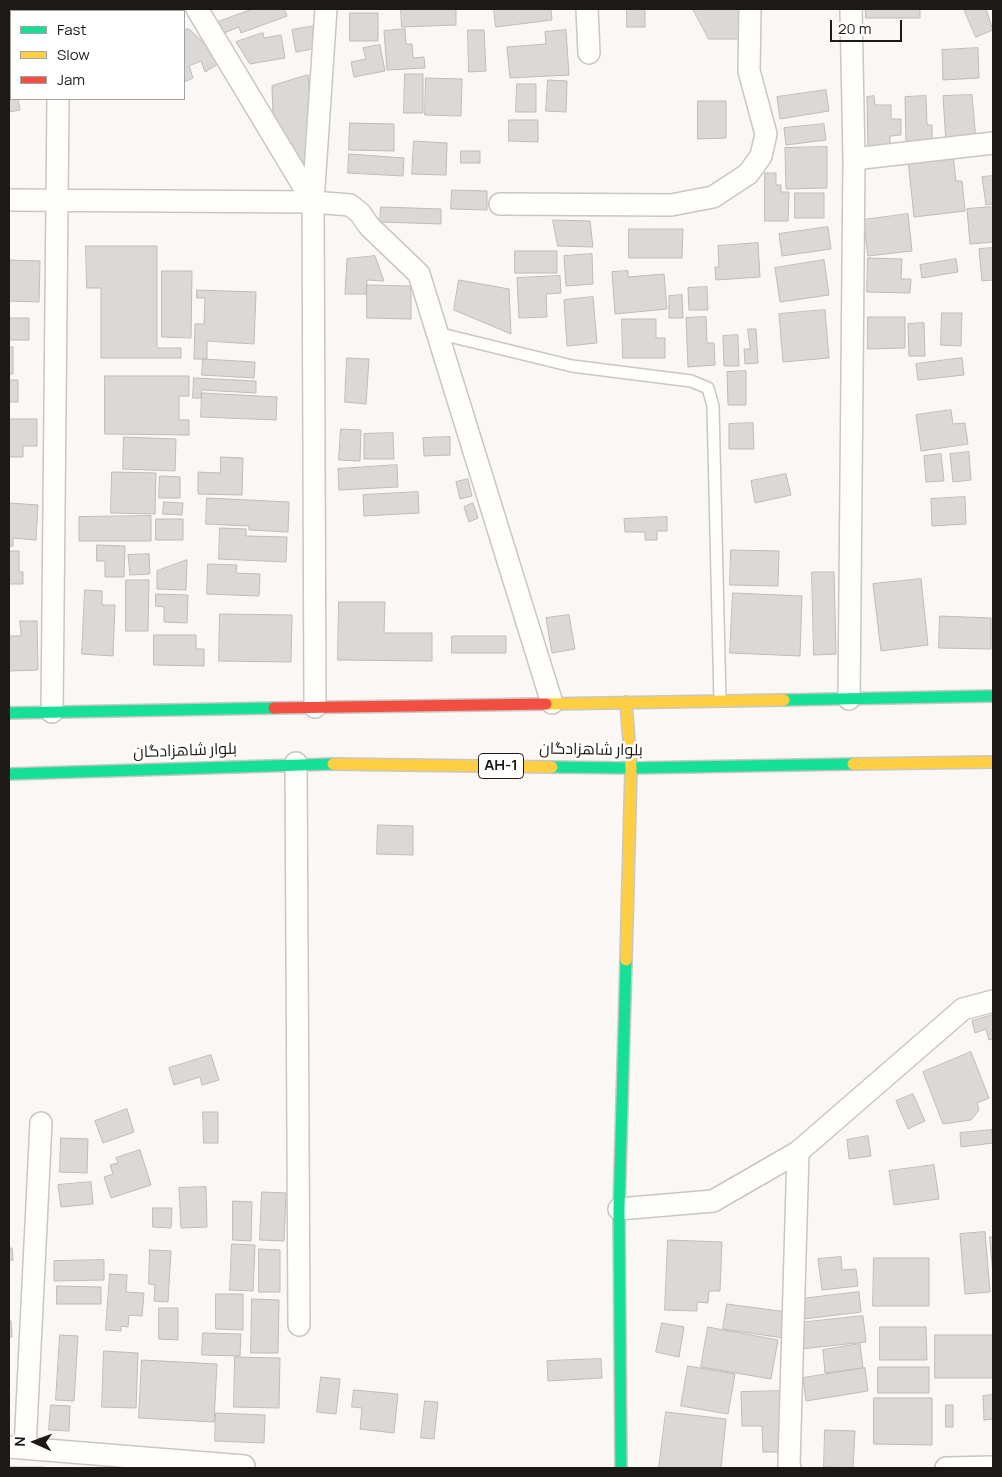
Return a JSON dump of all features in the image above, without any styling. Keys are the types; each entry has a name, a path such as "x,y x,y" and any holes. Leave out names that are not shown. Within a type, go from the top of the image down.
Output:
{"main road":[{"path":"9,714 315,706 993,696"},
{"path":"620,1468 619,1209 631,768 626,702"},
{"name":"بلوار شاهزادگان","path":"9,774 296,763 631,768 993,762"}],"street":[{"path":"197,9 313,202"},
{"path":"315,706 313,202 326,9"},
{"path":"586,9 588,53"},
{"path":"500,204 671,205 713,197 748,174 761,156 766,134 749,71 750,9"},
{"path":"849,699 854,160 851,9"},
{"path":"52,712 58,100"},
{"path":"854,160 993,143"},
{"path":"9,200 313,202 350,204 360,213 369,226 420,274 552,703"},
{"path":"296,763 300,1325"},
{"path":"619,1209 713,1201 798,1152 963,1010 993,1001"},
{"path":"41,1123 17,1447 244,1466"},
{"path":"790,1468 798,1152"},
{"path":"946,1468 993,1467"}],"lane":[{"path":"437,333 572,366 692,381 708,388 713,406 720,701"}],"building":[{"path":"9,9 21,9 10,10 9,22"},
{"path":"28,9 47,9 47,10"},
{"path":"115,9 159,9 159,10"},
{"path":"253,9 284,9 287,16 241,33 239,27 219,35 215,23"},
{"path":"401,9 456,9 456,25 402,27"},
{"path":"494,9 551,9 552,20 496,27"},
{"path":"627,9 645,9 645,27 627,27"},
{"path":"693,9 739,9 739,39 709,39"},
{"path":"866,9 920,9 920,18 866,18"},
{"path":"964,9 986,9 993,30 976,37"},
{"path":"350,13 378,13 378,41 350,41"},
{"path":"314,26 318,48 296,52 292,30"},
{"path":"9,29 10,29 10,54"},
{"path":"189,29 223,61 205,72 201,61 189,66 193,78 185,82 185,30"},
{"path":"405,29 406,44 412,44 413,58 424,57 425,68 387,70 384,31"},
{"path":"468,30 484,30 486,71 469,72"},
{"path":"566,30 569,75 510,78 507,47 546,44 545,32"},
{"path":"263,33 264,38 281,35 285,58 250,64 236,42"},
{"path":"380,45 385,71 354,77 351,62 366,59 363,48"},
{"path":"978,48 979,78 943,80 942,50"},
{"path":"405,74 423,74 423,113 404,113"},
{"path":"308,75 312,126 307,168 303,170 273,116 272,86"},
{"path":"426,78 462,79 461,116 425,115"},
{"path":"548,80 567,81 566,112 546,111"},
{"path":"517,84 536,84 536,112 516,112"},
{"path":"10,90 10,100 18,100 20,110 9,112"},
{"path":"826,90 829,111 780,119 777,97"},
{"path":"972,95 976,141 946,143 943,96"},
{"path":"874,96 875,105 891,105 891,119 901,119 901,135 890,136 890,151 868,151 867,97"},
{"path":"926,96 927,125 932,125 932,141 906,142 905,97"},
{"path":"698,101 726,101 726,138 698,139"},
{"path":"509,120 538,120 538,142 509,141"},
{"path":"350,123 394,124 394,151 349,150"},
{"path":"824,124 826,140 786,145 784,128"},
{"path":"414,141 447,143 446,175 412,174"},
{"path":"827,147 827,188 786,189 785,148"},
{"path":"461,151 480,151 480,163 461,163"},
{"path":"349,154 404,158 403,176 348,173"},
{"path":"953,155 956,181 962,181 965,211 914,217 908,160"},
{"path":"765,173 776,173 776,185 781,185 781,192 789,192 788,221 765,221"},
{"path":"993,176 993,204 986,205 982,177"},
{"path":"452,190 487,191 487,210 451,209"},
{"path":"795,193 824,193 824,218 795,218"},
{"path":"381,207 441,209 441,224 380,222"},
{"path":"993,207 993,242 970,244 967,209"},
{"path":"908,214 912,251 868,256 863,220"},
{"path":"553,220 590,221 593,247 558,246"},
{"path":"828,227 831,249 782,256 779,234"},
{"path":"629,229 683,229 682,258 629,258"},
{"path":"758,243 760,277 716,280 715,267 719,267 718,246"},
{"path":"86,246 157,246 157,348 181,348 181,358 101,358 101,288 87,288"},
{"path":"993,248 993,280 982,281 979,249"},
{"path":"515,251 557,251 557,273 515,273"},
{"path":"592,254 593,284 566,286 564,256"},
{"path":"375,256 384,281 367,280 366,294 345,294 347,259"},
{"path":"868,258 902,259 901,279 911,279 910,293 867,292"},
{"path":"956,259 958,272 922,278 920,265"},
{"path":"9,260 40,261 39,302 9,301"},
{"path":"824,260 829,295 780,302 775,268"},
{"path":"162,271 192,271 191,338 162,337"},
{"path":"628,271 628,277 664,274 667,309 615,314 612,272"},
{"path":"560,276 561,293 546,294 547,317 519,318 517,278"},
{"path":"459,280 509,289 511,334 454,310"},
{"path":"367,285 411,286 411,319 367,318"},
{"path":"707,287 708,310 689,310 688,288"},
{"path":"197,290 256,292 254,344 207,341 207,359 194,359 195,324 204,324 205,298 197,298"},
{"path":"682,295 683,318 669,318 669,296"},
{"path":"593,297 597,343 567,346 564,300"},
{"path":"825,310 829,358 783,362 779,314"},
{"path":"942,313 962,313 961,346 941,345"},
{"path":"706,317 707,343 714,343 715,365 688,367 686,318"},
{"path":"868,317 905,317 905,348 868,349"},
{"path":"9,318 29,318 29,340 9,340"},
{"path":"622,319 656,319 656,338 665,338 665,358 623,358"},
{"path":"924,323 925,356 909,356 908,324"},
{"path":"748,329 756,329 758,363 745,364 744,349 750,349"},
{"path":"738,335 739,366 724,366 723,336"},
{"path":"9,347 13,347 13,374 9,374"},
{"path":"347,358 369,359 366,404 345,402"},
{"path":"962,358 964,375 918,380 916,364"},
{"path":"203,359 255,362 254,378 202,375"},
{"path":"746,371 746,405 728,405 727,372"},
{"path":"105,376 189,376 189,396 179,396 179,420 189,420 189,435 105,434"},
{"path":"194,378 256,381 256,393 202,390 201,398 193,398"},
{"path":"9,380 18,380 18,402 9,402"},
{"path":"202,393 277,397 276,420 201,417"},
{"path":"951,410 953,424 965,423 968,444 921,451 916,415"},
{"path":"9,419 37,419 37,446 23,446 23,457 9,457"},
{"path":"753,423 754,449 729,449 729,424"},
{"path":"341,429 361,430 360,461 339,460"},
{"path":"393,433 394,459 364,459 364,434"},
{"path":"124,437 176,439 175,471 123,469"},
{"path":"450,437 450,455 424,456 423,438"},
{"path":"969,452 971,480 953,482 950,454"},
{"path":"941,454 944,481 926,482 924,456"},
{"path":"221,457 243,458 242,495 198,494 198,472 220,473"},
{"path":"397,465 398,487 339,490 338,469"},
{"path":"112,472 156,473 155,514 111,513"},
{"path":"786,474 791,495 755,503 751,481"},
{"path":"160,476 180,477 180,498 159,498"},
{"path":"468,479 472,496 460,499 456,482"},
{"path":"418,492 419,513 364,516 363,495"},
{"path":"965,497 966,524 932,526 931,499"},
{"path":"207,498 289,502 288,532 249,530 249,526 206,524"},
{"path":"164,502 183,503 182,515 163,514"},
{"path":"9,503 38,505 36,540 13,538 13,546 9,546"},
{"path":"473,503 478,518 469,522 464,507"},
{"path":"151,516 151,541 79,541 79,517"},
{"path":"667,517 667,531 657,531 657,540 645,540 645,532 625,532 624,519"},
{"path":"156,519 183,519 183,540 156,540"},
{"path":"220,528 246,529 246,536 287,537 286,562 219,559"},
{"path":"97,545 125,546 124,577 105,577 105,561 97,561"},
{"path":"731,550 779,551 778,586 730,585"},
{"path":"9,551 19,551 19,572 23,572 23,584 9,584"},
{"path":"149,554 150,574 130,575 128,555"},
{"path":"187,560 186,590 157,589 157,571"},
{"path":"208,564 237,565 236,573 260,574 259,596 207,594"},
{"path":"812,572 834,572 836,654 814,655"},
{"path":"921,579 928,645 881,651 873,584"},
{"path":"126,580 149,580 148,631 126,631"},
{"path":"85,590 102,591 102,605 115,605 113,656 82,654"},
{"path":"733,593 802,596 800,656 730,653"},
{"path":"156,594 188,595 187,623 164,622 164,607 156,606"},
{"path":"339,602 385,602 384,633 432,633 432,661 338,660"},
{"path":"220,614 292,615 291,662 219,661"},
{"path":"569,615 575,649 552,653 546,618"},
{"path":"940,616 991,618 991,649 939,648"},
{"path":"20,621 37,621 38,670 9,671 9,636 21,636"},
{"path":"154,635 196,635 196,649 204,649 204,666 154,665"},
{"path":"452,636 506,636 506,653 452,653"},
{"path":"378,825 413,826 413,855 377,854"},
{"path":"993,1015 993,1039 989,1040 986,1029 975,1033 972,1021"},
{"path":"971,1052 989,1098 977,1103 979,1110 971,1120 943,1124 923,1072"},
{"path":"211,1055 219,1080 202,1085 200,1077 174,1085 169,1068"},
{"path":"913,1094 925,1121 908,1129 896,1101"},
{"path":"127,1109 134,1132 103,1143 95,1121"},
{"path":"203,1112 218,1112 218,1143 204,1143"},
{"path":"992,1130 993,1143 961,1147 960,1133"},
{"path":"868,1136 871,1156 849,1159 847,1140"},
{"path":"61,1138 88,1139 87,1173 60,1172"},
{"path":"140,1150 151,1185 111,1198 104,1177 113,1174 110,1165 118,1163 116,1158"},
{"path":"934,1165 939,1199 894,1205 889,1171"},
{"path":"91,1182 93,1204 61,1207 58,1185"},
{"path":"206,1187 207,1227 181,1228 179,1188"},
{"path":"262,1192 286,1193 284,1241 260,1240"},
{"path":"233,1201 252,1202 251,1241 233,1240"},
{"path":"153,1208 172,1208 171,1228 153,1227"},
{"path":"985,1232 990,1292 965,1294 960,1234"},
{"path":"990,1237 993,1237 993,1274"},
{"path":"668,1240 722,1242 720,1291 709,1291 708,1303 697,1302 697,1311 665,1310"},
{"path":"232,1244 255,1245 253,1291 230,1290"},
{"path":"9,1248 12,1248 13,1260 9,1260"},
{"path":"259,1249 280,1250 280,1292 259,1292"},
{"path":"150,1250 171,1251 168,1302 154,1301 155,1285 149,1284"},
{"path":"841,1257 842,1270 856,1269 858,1286 822,1290 818,1259"},
{"path":"874,1258 929,1258 929,1306 873,1306"},
{"path":"104,1260 104,1280 54,1281 54,1261"},
{"path":"110,1274 127,1275 126,1292 144,1293 142,1316 129,1315 128,1327 121,1326 121,1331 106,1330"},
{"path":"57,1286 101,1287 101,1304 57,1304"},
{"path":"859,1292 861,1312 804,1319 801,1299"},
{"path":"216,1294 243,1294 243,1330 216,1329"},
{"path":"252,1299 279,1300 278,1353 251,1353"},
{"path":"727,1304 787,1312 783,1338 723,1329"},
{"path":"159,1308 178,1308 178,1340 159,1339"},
{"path":"863,1316 866,1342 801,1349 798,1323"},
{"path":"9,1321 11,1321 12,1337 9,1337"},
{"path":"662,1323 684,1327 679,1357 656,1352"},
{"path":"708,1327 778,1340 771,1379 701,1367"},
{"path":"880,1327 926,1327 927,1360 880,1360"},
{"path":"203,1333 241,1334 240,1356 202,1355"},
{"path":"60,1335 78,1336 74,1401 56,1400"},
{"path":"935,1335 993,1335 993,1378 935,1378"},
{"path":"860,1344 863,1368 825,1373 823,1350"},
{"path":"104,1351 138,1353 136,1408 102,1407"},
{"path":"235,1357 280,1358 279,1408 234,1407"},
{"path":"601,1359 602,1378 548,1381 547,1361"},
{"path":"142,1360 217,1364 214,1422 139,1418"},
{"path":"688,1366 735,1374 728,1414 681,1406"},
{"path":"878,1367 929,1367 929,1393 878,1393"},
{"path":"865,1368 868,1391 806,1401 803,1378"},
{"path":"321,1377 340,1379 336,1414 317,1412"},
{"path":"354,1390 398,1394 394,1433 360,1429 362,1408 352,1407"},
{"path":"781,1391 782,1452 763,1452 762,1426 742,1426 741,1392"},
{"path":"993,1395 993,1419 984,1420 983,1396"},
{"path":"874,1398 932,1398 932,1445 874,1444"},
{"path":"425,1401 438,1402 434,1439 421,1438"},
{"path":"51,1405 70,1406 69,1431 49,1430"},
{"path":"946,1405 953,1405 953,1427 946,1427"},
{"path":"666,1412 726,1419 721,1468 659,1468"},
{"path":"216,1413 265,1415 264,1443 215,1441"},
{"path":"825,1430 855,1431 853,1468 824,1467"},
{"path":"44,1467 44,1468 9,1468"}],"traffic: fast":[{"path":"784,700 993,696"},
{"path":"9,713 274,708"},
{"path":"9,774 333,764"},
{"path":"552,767 631,768 853,764"},
{"path":"621,1468 619,1209 626,960"}],"traffic: slow":[{"path":"546,704 784,700"},
{"path":"626,702 631,768 626,960"},
{"path":"853,764 993,762"},
{"path":"333,764 552,767"}],"traffic: jam":[{"path":"274,708 546,704"}]}
